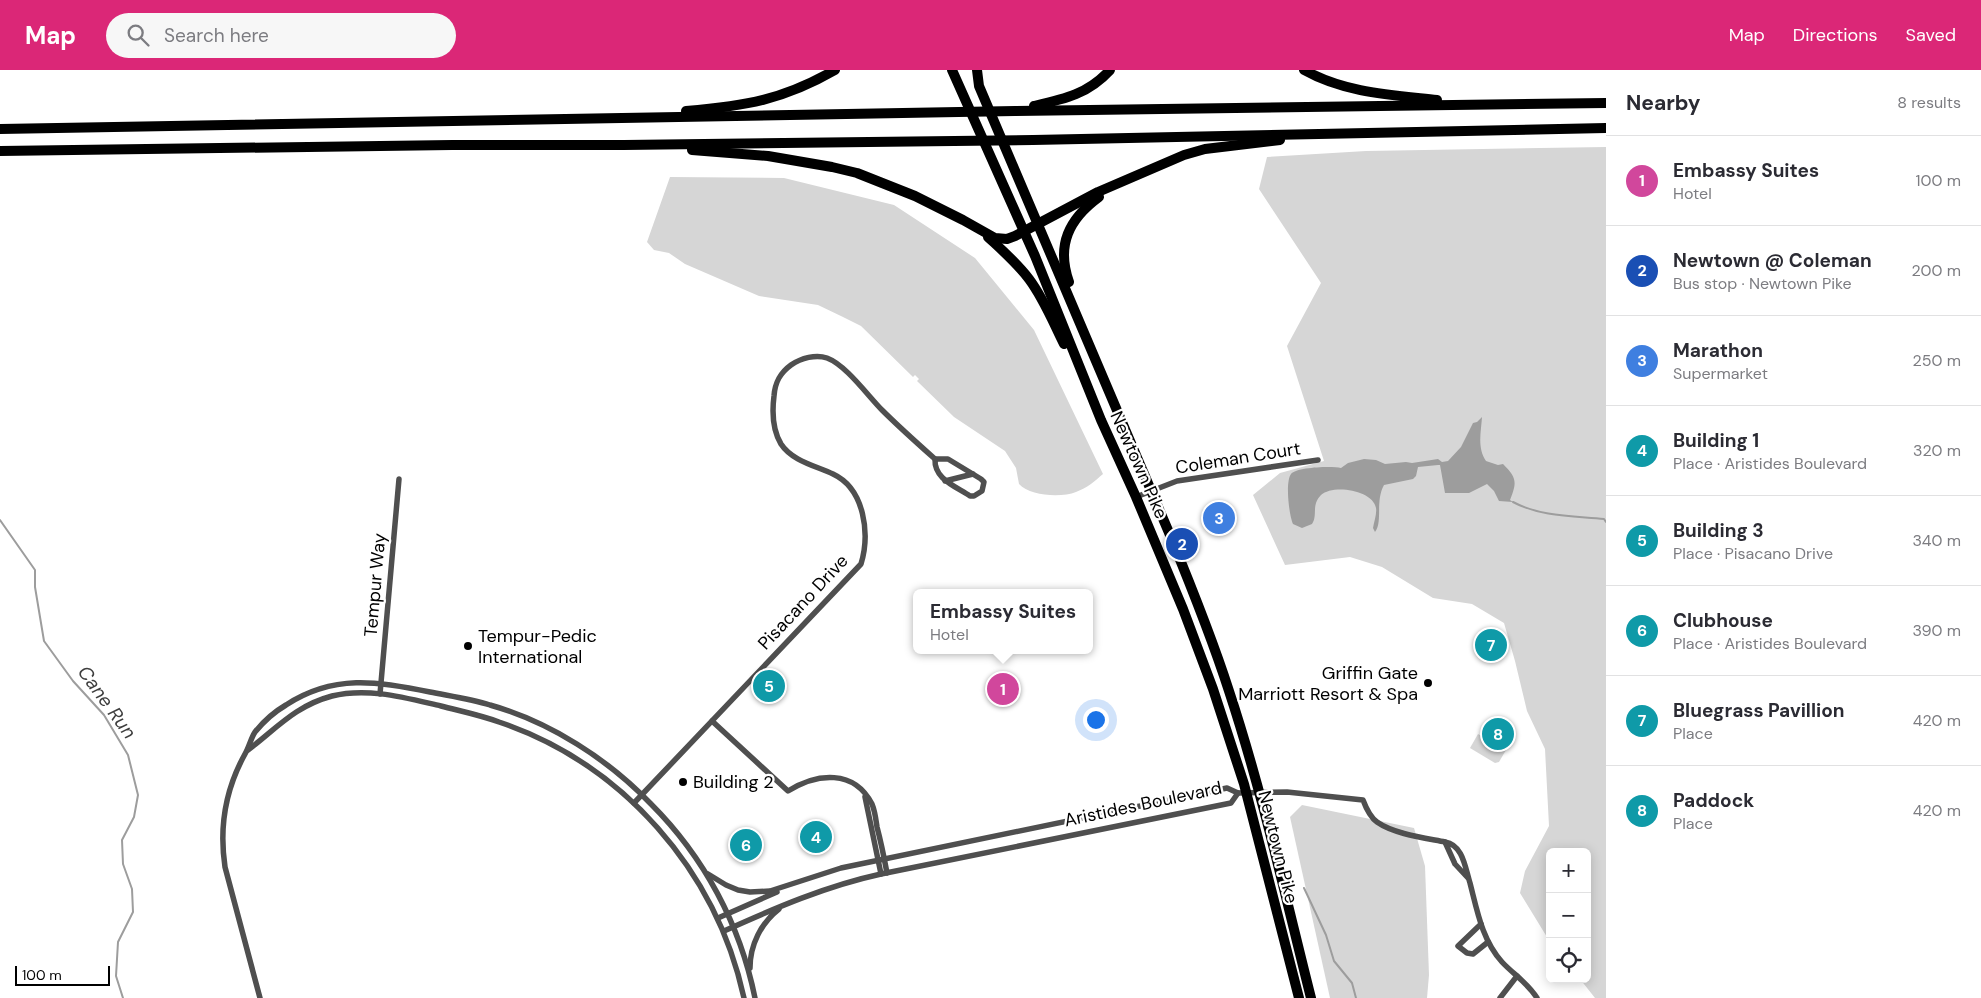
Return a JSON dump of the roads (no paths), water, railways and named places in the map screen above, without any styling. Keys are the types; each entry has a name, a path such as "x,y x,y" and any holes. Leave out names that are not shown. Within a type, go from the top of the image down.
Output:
{"highway":[{"path":"602,119 734,107 764,101 798,89 835,70"},
{"name":"Newtown Pike","path":"952,70 1024,231 1101,420 1136,497 1213,689 1299,998"},
{"name":"Newtown Pike","path":"977,70 979,86 1198,604 1226,682 1258,792 1311,998"},
{"path":"1015,111 1060,101 1077,94 1090,88 1110,70"},
{"path":"1304,70 1325,81 1351,89 1380,94 1485,104"},
{"path":"0,130 1015,111 1606,103"},
{"path":"0,151 1033,140 1343,132 1606,128"},
{"path":"624,145 768,156 832,167 857,174 915,196 980,230 1001,239 1007,239 1098,192 1161,164 1206,149 1343,132"},
{"path":"1098,365 1065,272 1063,259 1066,236 1076,219 1090,204 1121,182"},
{"path":"980,230 1010,258 1036,290 1101,420"}],"street":[{"name":"Pisacano Drive","path":"634,803 861,564 864,552 864,522 862,509 855,494 835,475 801,461 781,445 772,415 774,392 780,374 797,360 818,357 830,359 845,371 884,412 935,459"},
{"path":"948,458 973,474 984,482 982,491 974,496 970,496 938,474 934,466 935,459 948,458"},
{"name":"Coleman Court","path":"1136,497 1177,481 1318,460"},
{"path":"946,480 973,474"},
{"name":"Tempur Way","path":"380,694 399,479"},
{"path":"260,998 227,874 222,848 222,825 233,777 254,733 265,721 298,697 325,686 357,682 381,682 489,704 552,730 596,758 642,795 681,837 703,868 734,927 750,975 755,998"},
{"path":"246,752 302,707 333,696 346,694 380,694 479,715 515,728 545,742 598,774 634,803 681,855 724,931 738,972 744,998"},
{"path":"712,721 788,791 814,780 827,777 838,777 852,781 865,794 872,805 884,873"},
{"path":"545,742 552,730"},
{"name":"Aristides Boulevard","path":"703,868 715,879 726,885 750,892 770,891 841,868 881,859 1227,788 1242,792"},
{"path":"1242,792 1287,792 1363,800 1367,810 1377,822 1392,830 1452,844 1460,853 1488,942 1502,962 1530,988 1537,998"},
{"name":"Aristides Boulevard","path":"724,931 794,901 845,883 884,873 1231,803 1242,792"},
{"path":"1445,842 1455,864 1468,878"},
{"name":"Aristides Boulevard","path":"718,918 805,880"},
{"name":"Aristides Boulevard","path":"750,975 752,952 759,933 776,912 794,901"},
{"path":"1481,924 1458,946 1467,953 1473,954 1488,942"},
{"path":"1500,998 1517,976"}],"waterway":[{"path":"1513,502 1535,511 1604,519 1606,522"},
{"name":"Cane Run","path":"0,520 35,570 35,587 44,641 73,681 104,715 128,755 138,795 134,817 122,840 123,864 132,889 133,912 118,942 116,976 123,998"},
{"path":"1304,888 1326,935 1334,961 1352,983 1356,998"}],"place":[{"name":"Marathon","path":"1219,518"},
{"name":"Newtown @ Coleman","path":"1182,544"},
{"name":"Bluegrass Pavillion","path":"1491,645"},
{"name":"Tempur-Pedic International","path":"468,646"},
{"name":"Griffin Gate Marriott Resort & Spa","path":"1428,683"},
{"name":"Building 3","path":"769,686"},
{"name":"Embassy Suites","path":"1003,689"},
{"name":"Paddock","path":"1498,734"},
{"name":"Building 2","path":"683,782"},
{"name":"Building 1","path":"816,837"},
{"name":"Clubhouse","path":"746,845"}]}
